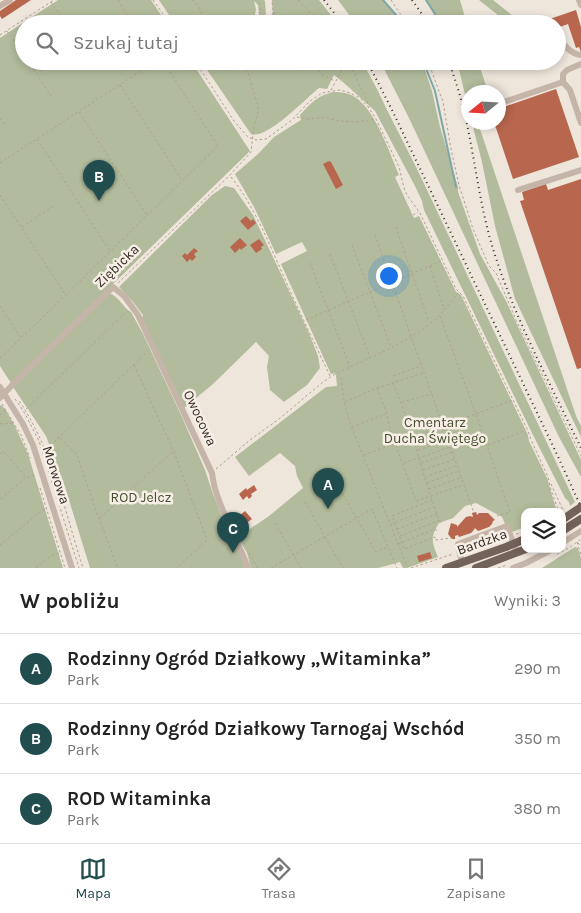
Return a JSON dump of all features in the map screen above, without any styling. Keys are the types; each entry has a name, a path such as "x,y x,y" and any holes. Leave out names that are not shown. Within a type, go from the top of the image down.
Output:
{"main road":[{"path":"566,514 581,507"},
{"path":"566,528 581,519"},
{"name":"Bardzka","path":"447,564 462,562 521,541"},
{"name":"Bardzka","path":"476,568 521,551"}],"street":[{"path":"0,6 10,0"},
{"path":"579,0 581,5"},
{"path":"566,46 576,54 581,55"},
{"path":"581,64 567,70 563,74 564,82 570,90 581,123"},
{"path":"506,101 564,82"},
{"path":"518,190 581,170"},
{"name":"Ziębicka","path":"2,399 16,382 113,287"},
{"name":"Owocowa","path":"113,287 124,296 138,315 212,473 215,491 221,508 248,568"},
{"name":"Morwowa","path":"0,387 2,399 23,424 33,445 72,568"},
{"path":"462,562 458,544 507,526 517,553"},
{"path":"566,540 581,531"},
{"path":"513,565 526,563 545,553"}],"path":[{"path":"31,15 54,0"},
{"path":"118,0 127,15"},
{"path":"154,0 164,15"},
{"path":"192,0 201,9 203,15"},
{"path":"259,0 261,10 259,15"},
{"path":"272,0 273,13 276,15"},
{"path":"298,0 313,15"},
{"path":"391,0 401,15"},
{"path":"52,2 60,15"},
{"path":"0,35 15,25"},
{"path":"7,30 15,42"},
{"path":"34,70 51,96"},
{"path":"0,163 142,70"},
{"path":"0,358 218,146 169,70"},
{"path":"201,70 234,122 246,136 253,140 266,139 296,117 313,98 322,93 343,91 353,94 369,108 399,167 407,195 419,212 456,289 467,304 528,431 558,508"},
{"path":"247,70 258,106 253,140"},
{"path":"318,70 321,75 335,81"},
{"path":"330,91 342,70"},
{"path":"352,70 369,108"},
{"path":"432,70 443,102 459,184 472,229 489,266 496,273 516,320 581,456"},
{"path":"120,84 183,181"},
{"path":"78,112 147,216"},
{"path":"296,117 308,119 323,116 356,122 376,119"},
{"path":"0,118 6,126"},
{"path":"37,139 110,251"},
{"name":"Ziębicka","path":"113,287 230,175 251,152 253,140"},
{"path":"230,175 244,194 274,252 330,377"},
{"path":"0,195 66,295"},
{"path":"21,227 56,205"},
{"path":"413,215 419,212"},
{"path":"396,227 428,320"},
{"path":"376,235 474,513"},
{"path":"352,244 391,348"},
{"path":"330,254 370,358"},
{"path":"306,320 441,261"},
{"path":"310,263 350,367"},
{"path":"430,266 444,310"},
{"path":"212,473 322,382 411,337 440,315 460,292"},
{"path":"0,306 21,338"},
{"path":"26,409 128,310"},
{"path":"440,315 510,512 497,516"},
{"path":"45,448 60,437 150,349"},
{"path":"134,365 174,452 207,540 177,568"},
{"path":"393,376 422,366"},
{"path":"344,402 376,388 424,373"},
{"path":"341,378 344,402 352,427 406,564"},
{"path":"393,383 441,524"},
{"path":"376,388 387,414 391,432 416,501 463,484"},
{"path":"401,402 432,394"},
{"path":"2,399 31,460"},
{"path":"363,455 513,400"},
{"path":"79,568 42,450 18,402 26,409 45,448 83,568"},
{"path":"0,415 7,411"},
{"path":"352,427 387,414"},
{"path":"0,424 14,423"},
{"path":"487,445 524,432"},
{"path":"415,444 446,433"},
{"path":"60,437 77,455 118,568"},
{"path":"417,450 448,440"},
{"path":"403,463 451,447"},
{"path":"0,454 3,451 26,477"},
{"path":"99,519 174,452"},
{"path":"421,464 452,452"},
{"path":"422,470 454,459"},
{"path":"425,476 456,465"},
{"path":"427,483 458,472"},
{"path":"0,500 26,477 36,475 37,480"},
{"path":"333,477 376,552 388,547"},
{"path":"429,489 461,478"},
{"path":"550,484 554,489 560,508"},
{"path":"40,487 65,568"},
{"path":"432,500 392,516 404,549 435,537 435,540 451,538"},
{"path":"305,502 343,568"},
{"path":"390,525 435,507"},
{"path":"0,545 46,509"},
{"path":"271,568 372,509 397,568"},
{"path":"396,530 437,514"},
{"path":"399,536 440,520"},
{"path":"275,523 300,568"},
{"path":"398,544 435,529 437,530"},
{"path":"513,536 521,533"},
{"path":"462,550 508,535"},
{"path":"569,548 581,539"},
{"path":"577,542 581,546"},
{"path":"577,542 581,555"},
{"path":"411,568 457,552"},
{"path":"36,568 56,553 60,553"},
{"path":"249,553 258,568"},
{"path":"446,556 447,564"},
{"path":"498,568 513,565"}],"green space":[{"path":"58,0 151,0 161,15 35,15"},
{"path":"159,0 265,1 266,15 259,15 258,5 254,1 255,15 169,15"},
{"path":"272,0 319,0 331,15 273,15"},
{"path":"338,0 383,0 395,15 349,15"},
{"path":"425,0 460,0 464,15 434,15"},
{"path":"479,0 493,0 512,15 498,15"},
{"path":"15,28 15,70 197,70 250,151 11,383 0,366 0,38"},
{"path":"207,70 367,70 418,171 575,502 570,506 565,498 424,210 415,186 375,111 334,75 327,89 319,88 267,131 251,134"},
{"path":"385,70 425,70 458,192 480,254 506,301 581,460 581,477 559,437"},
{"path":"459,70 481,70 486,85 463,85"},
{"name":"Cmentarz Ducha Świętego","path":"333,92 345,93 355,97 363,103 376,122 399,175 395,177 412,214 414,218 419,216 456,292 461,295 528,435 529,441 547,478 556,508 521,508 521,529 512,532 502,517 476,503 465,506 453,518 439,523 436,528 433,540 438,557 407,568 403,568 400,562 378,568 251,568 247,553 238,537 269,516 303,488 297,476 295,466 280,453 249,476 235,457 326,387 337,386 335,373 331,374 281,264 307,251 302,242 276,254 255,209 235,174 274,137 301,120 300,115 315,100"},
{"path":"474,130 480,130 576,416 581,426 581,437 515,299 495,226"},
{"path":"225,186 234,188 253,215 309,333 318,356 320,368 307,385 284,402 270,390 267,367 269,356 256,342 213,384 184,408 142,319 143,315 119,287 212,195"},
{"name":"ROD Jelcz","path":"109,293 116,297 131,312 143,334 182,417 205,470 221,514 246,568 90,568 65,487 46,436 13,387"},
{"path":"0,405 5,409 14,424 28,454 63,568 0,568"},
{"path":"575,547 578,548 581,568 542,568 566,553"}],"building":[{"path":"16,0 31,0 2,19 0,11"},
{"path":"576,10 581,27 581,52 579,47 576,48 568,24 566,25 566,15 561,15"},
{"path":"556,89 579,157 513,179 497,130 506,130 506,106"},
{"path":"329,161 343,185 336,189 323,164"},
{"path":"581,179 581,368 577,369 520,201 524,200 522,192 546,184 548,190"},
{"path":"246,216 251,221 253,219 256,223 248,230 240,221"},
{"path":"240,238 247,245 235,253 230,247"},
{"path":"259,239 264,245 256,253 250,245"},
{"path":"194,248 198,251 194,254 196,257 192,261 190,259 187,262 182,256 185,253 187,255"},
{"path":"254,485 257,490 251,494 252,496 249,499 247,496 243,500 239,494 246,488 247,490"},
{"path":"245,511 252,519 245,524 243,522 241,524 238,520 241,519 239,516"},
{"path":"476,512 477,515 479,513 488,513 495,520 489,527 478,531 475,528 471,533 459,537 458,535 455,536 455,539 452,539 448,534 451,523 457,525 457,527 466,517 473,517 472,513"},
{"path":"430,552 432,558 419,562 417,556"}],"waterway":[{"path":"383,0 396,15"},
{"path":"426,0 436,15"},
{"path":"427,70 435,91 456,187"}],"railway":[{"path":"324,0 336,15"},
{"path":"412,0 423,15"},
{"path":"372,70 581,507"},
{"path":"451,70 468,128 485,220 500,269 520,321 581,448"}],"place":[{"name":"Rodzinny Ogród Działkowy Tarnogaj Wschód","path":"99,201"},
{"name":"Rodzinny Ogród Działkowy „Witaminka”","path":"328,509"},
{"name":"ROD Witaminka","path":"233,553"}]}
